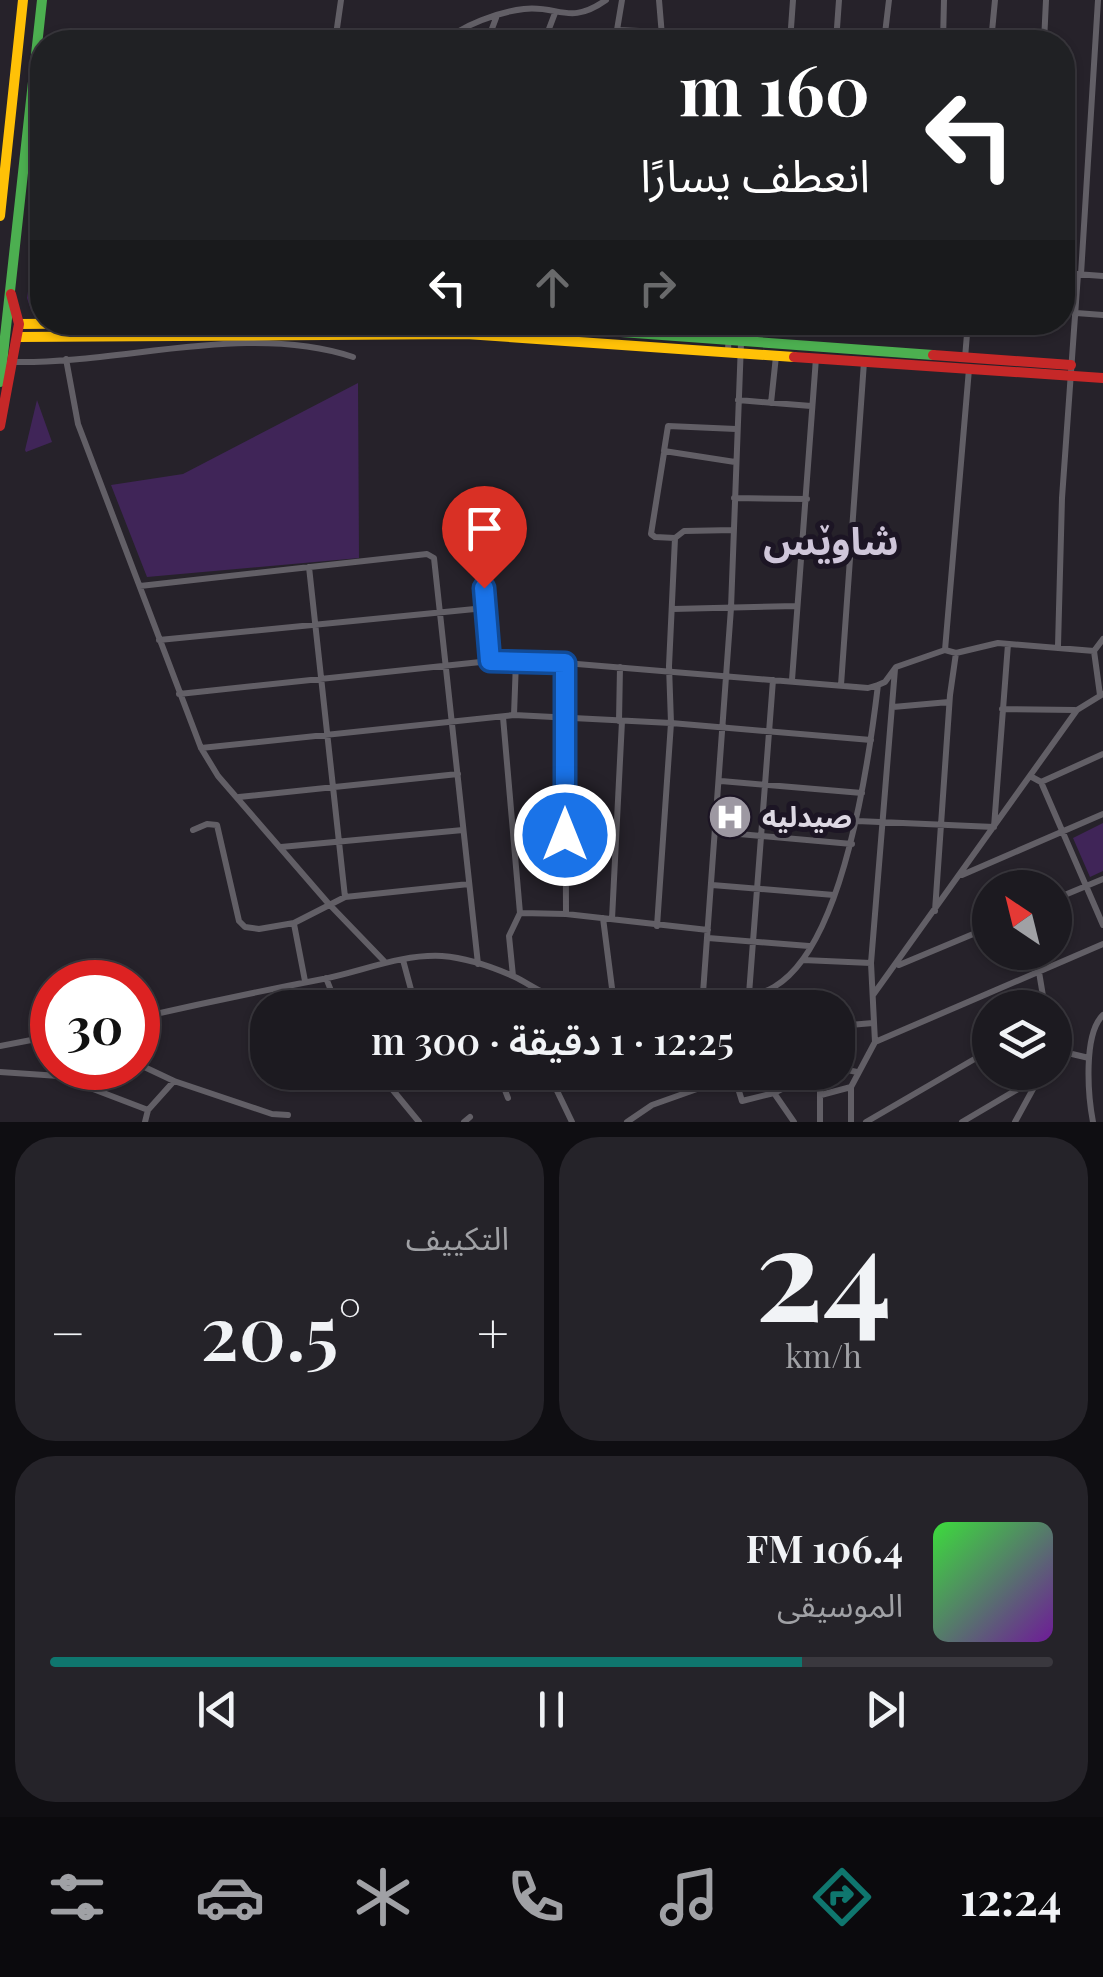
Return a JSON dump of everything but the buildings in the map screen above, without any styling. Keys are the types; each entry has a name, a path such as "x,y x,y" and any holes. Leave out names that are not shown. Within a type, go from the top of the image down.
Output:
{"main road":[{"path":"0,216 23,0"},
{"path":"39,30 42,0"},
{"path":"0,382 30,110"},
{"path":"0,426 19,324 10,292"},
{"path":"19,324 30,324"},
{"path":"18,337 107,335"},
{"path":"507,335 1071,370 1103,378"},
{"path":"661,335 776,356 967,363"}],"street":[{"path":"336,30 340,0"},
{"path":"463,30 526,8 554,13 588,12 606,0"},
{"path":"617,30 622,0"},
{"path":"659,0 661,30"},
{"path":"791,30 793,0"},
{"path":"837,30 838,0"},
{"path":"885,30 888,0"},
{"path":"943,30 944,0"},
{"path":"993,30 994,0"},
{"path":"1045,30 1046,0"},
{"path":"1075,324 1098,0"},
{"path":"548,30 554,13"},
{"path":"491,30 496,16"},
{"path":"1075,274 1103,276"},
{"path":"1076,313 1103,316"},
{"path":"707,990 731,608 738,400 732,335"},
{"path":"945,650 968,335"},
{"path":"1058,646 1062,498 1074,335"},
{"path":"14,362 162,348 292,344 353,357"},
{"path":"771,403 776,356"},
{"path":"792,680 816,358"},
{"path":"66,360 78,424 201,748 218,776 384,961"},
{"path":"841,685 864,362"},
{"path":"738,400 811,406"},
{"path":"734,530 684,531 675,538 651,534 668,426 736,429"},
{"path":"664,453 735,462"},
{"path":"734,498 807,499"},
{"path":"657,926 671,723 675,538"},
{"path":"140,586 427,554 434,558 478,964"},
{"path":"309,567 345,897"},
{"path":"482,568 490,661"},
{"path":"672,610 798,606"},
{"path":"160,640 485,608"},
{"path":"874,995 1077,710 1101,694 1094,650 1103,639"},
{"path":"994,827 1008,644"},
{"path":"179,694 490,661 878,685 896,668 945,650 956,653 1008,644 1094,650"},
{"path":"934,911 956,653"},
{"path":"514,715 516,661"},
{"path":"565,663 566,914"},
{"path":"613,990 608,919 620,667"},
{"path":"875,1042 872,963 896,668"},
{"path":"749,990 773,680"},
{"path":"765,990 773,988 802,960 834,895 857,821 878,685"},
{"path":"893,707 950,702"},
{"path":"1002,709 1077,710"},
{"path":"201,748 514,715 871,740"},
{"path":"503,717 520,913 509,936 513,976"},
{"path":"1041,782 1103,754"},
{"path":"238,798 458,774"},
{"path":"1030,776 1041,782 1103,925"},
{"path":"721,780 862,793"},
{"path":"960,876 1103,814"},
{"path":"857,821 994,827"},
{"path":"193,830 216,825 239,922 245,927 294,924 345,897 469,884"},
{"path":"280,847 463,830"},
{"path":"718,832 852,844"},
{"path":"1072,892 1103,879"},
{"path":"712,885 834,895"},
{"path":"520,913 566,914 809,946"},
{"path":"294,924 305,981"},
{"path":"895,967 972,935"},
{"path":"856,1072 875,1042 1103,944"},
{"path":"160,1013 326,978 384,961 438,956 478,964 539,990"},
{"path":"403,960 411,990"},
{"path":"802,960 872,963"},
{"path":"1038,972 1042,990"},
{"path":"326,978 331,990"},
{"path":"1093,1122 1089,1058 1096,1022 1103,1015"},
{"path":"855,1025 874,1023"},
{"path":"0,1046 30,1040"},
{"path":"1072,1054 1089,1058"},
{"path":"866,1122 972,1060"},
{"path":"0,1072 59,1076 148,1110"},
{"path":"160,1074 272,1114 288,1116"},
{"path":"145,1122 148,1110 174,1081"},
{"path":"392,1090 418,1122"},
{"path":"504,1090 508,1098"},
{"path":"557,1090 572,1122"},
{"path":"627,1122 652,1105 695,1090"},
{"path":"738,1090 742,1101 778,1090"},
{"path":"820,1090 820,1122"},
{"path":"821,1095 839,1090"},
{"path":"850,1090 851,1122"},
{"path":"962,1122 1014,1090"},
{"path":"1019,1120 1033,1090"},
{"path":"774,1092 794,1122"}],"shaded area":[{"path":"358,383 359,558 147,577 111,485 183,474"},
{"path":"37,400 52,442 26,452 25,450"},
{"path":"1103,823 1103,871 1090,877 1073,838"}],"traffic: fast":[{"path":"39,30 42,0"},
{"path":"0,382 30,109"},
{"path":"660,335 933,355"}],"traffic: slow":[{"path":"0,216 23,0"},
{"path":"19,324 30,324"},
{"path":"18,337 317,335"},
{"path":"480,335 794,357"}],"traffic: jam":[{"path":"0,426 19,324 11,294"},
{"path":"933,355 1071,365"},
{"path":"794,357 1103,378"}],"place":[{"name":"صیدلیە","path":"730,817"}],"district":[{"name":"شاوێس","path":"831,542"}],"route":[{"path":"484,588 490,661 565,663 565,835"}]}
